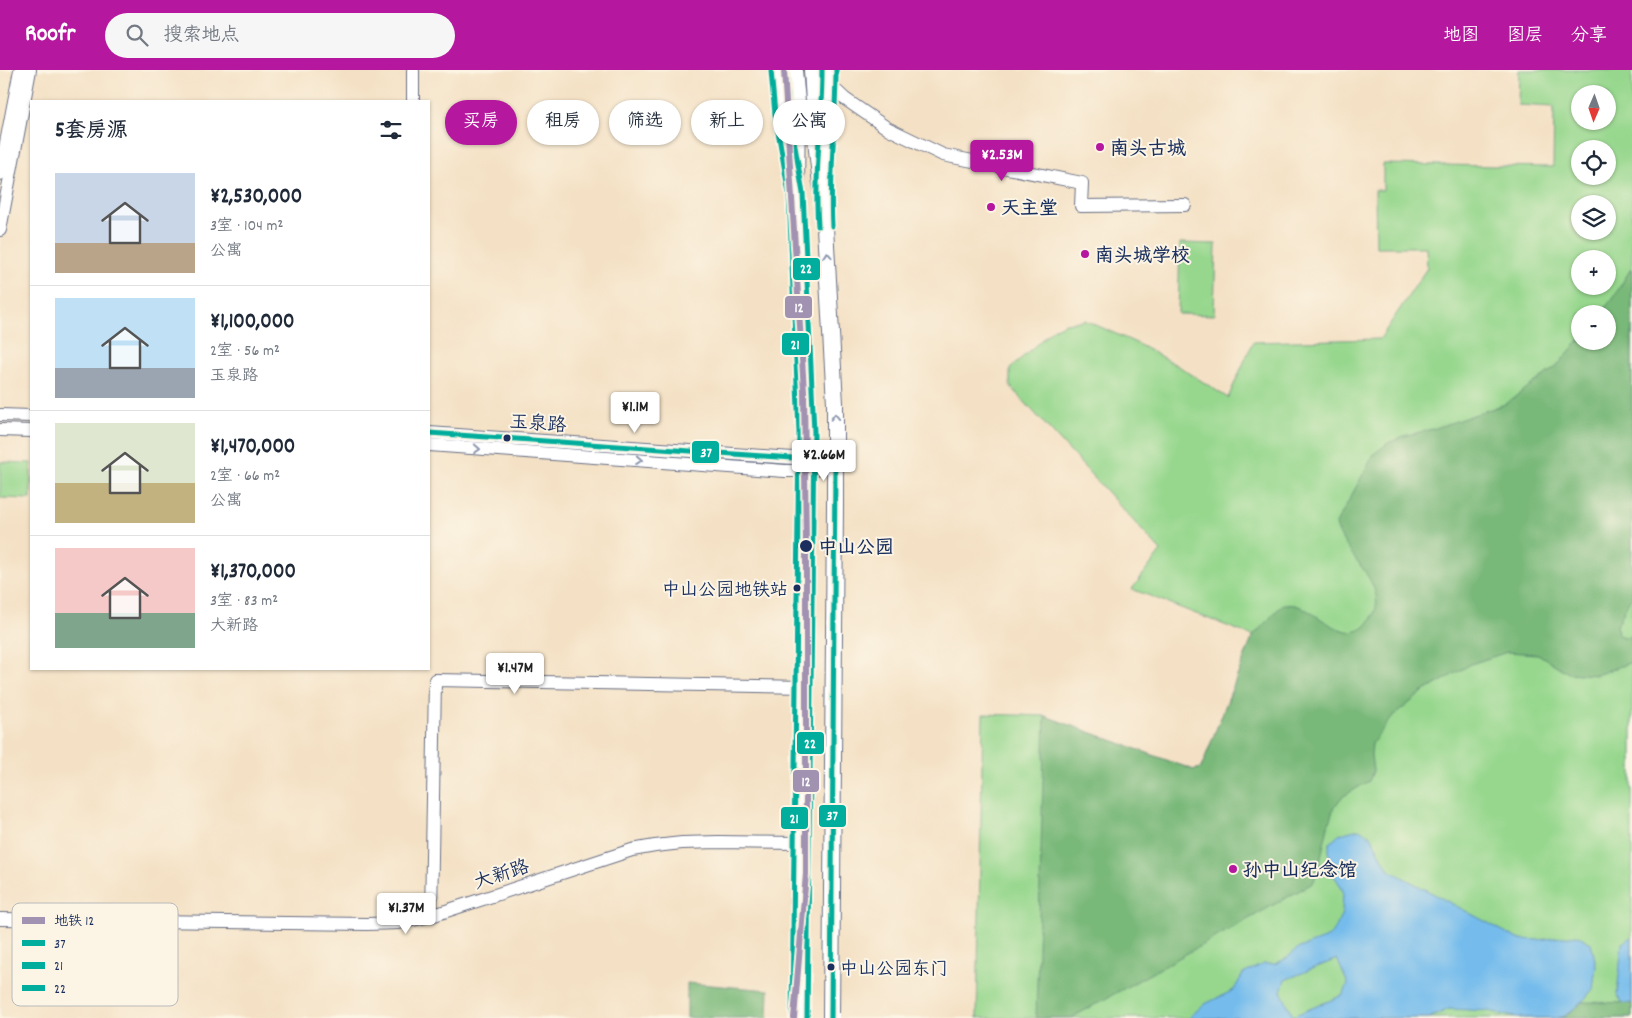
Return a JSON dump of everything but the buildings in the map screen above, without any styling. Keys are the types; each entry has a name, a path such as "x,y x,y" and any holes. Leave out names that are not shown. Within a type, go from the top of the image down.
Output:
{"main road":[{"path":"794,70 797,102 796,193 808,465 799,1018"},
{"path":"812,70 817,150 823,192 836,466 830,1018"}],"street":[{"path":"0,174 20,124 20,70"},
{"path":"0,230 30,70"},
{"path":"413,70 413,100"},
{"path":"778,70 782,113 796,193"},
{"path":"823,192 830,85 829,70"},
{"path":"830,85 845,99 887,128 943,155 1082,183 1081,206 1185,205"},
{"path":"0,415 30,416"},
{"path":"0,430 30,431"},
{"name":"玉泉路","path":"430,434 808,465"},
{"name":"玉泉路","path":"430,445 836,466"},
{"path":"431,916 435,680 804,687"},
{"name":"大新路","path":"178,921 367,924 399,922 431,916 632,850 682,843 801,843"}],"green space":[{"path":"1519,70 1632,70 1632,1018 977,1018 983,714 1045,716 1194,770 1201,768 1253,636 1132,589 1161,551 1010,386 1010,369 1053,329 1066,323 1085,320 1136,343 1180,367 1228,398 1253,342 1380,339 1427,268 1426,247 1376,247 1375,190 1383,190 1383,164 1553,167 1554,107 1518,105"},
{"path":"1180,243 1216,244 1214,315 1178,314"},
{"path":"1632,267 1632,599 1629,600 1617,626 1618,635 1632,636 1632,662 1596,675 1568,673 1538,654 1507,652 1471,664 1423,692 1391,718 1372,744 1373,771 1369,781 1342,797 1334,807 1318,871 1313,883 1071,1018 1036,1018 1045,716 1194,770 1201,768 1253,636 1283,604 1302,608 1339,629 1348,631 1356,631 1364,627 1371,619 1376,606 1376,594 1364,570 1340,536 1336,524 1374,454 1388,443 1404,436 1436,428 1505,404 1556,367 1571,350 1616,350 1616,305 1607,305"},
{"path":"0,462 30,463 30,499 0,498"},
{"path":"687,983 769,990 768,1018 687,1018"},
{"path":"1582,1002 1632,1003 1632,1018 1557,1018 1565,1016"}],"water":[{"path":"1359,829 1371,836 1389,870 1518,939 1538,940 1577,935 1591,943 1596,965 1593,989 1582,1002 1565,1016 1557,1018 1518,1018 1489,1011 1449,1009 1429,1018 1189,1018 1203,1005 1234,990 1243,974 1263,964 1275,964 1287,958 1297,949 1327,938 1335,930 1342,913 1343,891 1329,869 1329,844 1340,834","holes":["1337,959 1348,984 1343,995 1293,1016 1281,991 1285,980"]},
{"path":"1632,937 1632,1003 1623,1003 1617,995 1622,943"}],"metro line":[{"name":"12","path":"784,70 804,391 806,547 806,874 794,1018"}],"transit line":[{"name":"22","path":"786,70 789,112 803,193 814,432 807,1018"},
{"name":"22","path":"818,226 817,187 822,70"},
{"name":"21","path":"832,226 831,187 836,70"},
{"name":"21","path":"771,71 775,114 789,194 799,432 792,1018"},
{"name":"37","path":"430,433 808,459 835,466 831,1018"}],"place":[{"name":"南头古城","path":"1100,147"},
{"name":"天主堂","path":"991,207"},
{"name":"南头城学校","path":"1085,254"},
{"name":"中山公园","path":"806,546"},
{"name":"中山公园地铁站","path":"797,588"},
{"name":"孙中山纪念馆","path":"1233,869"},
{"name":"中山公园东门","path":"831,967"}]}
